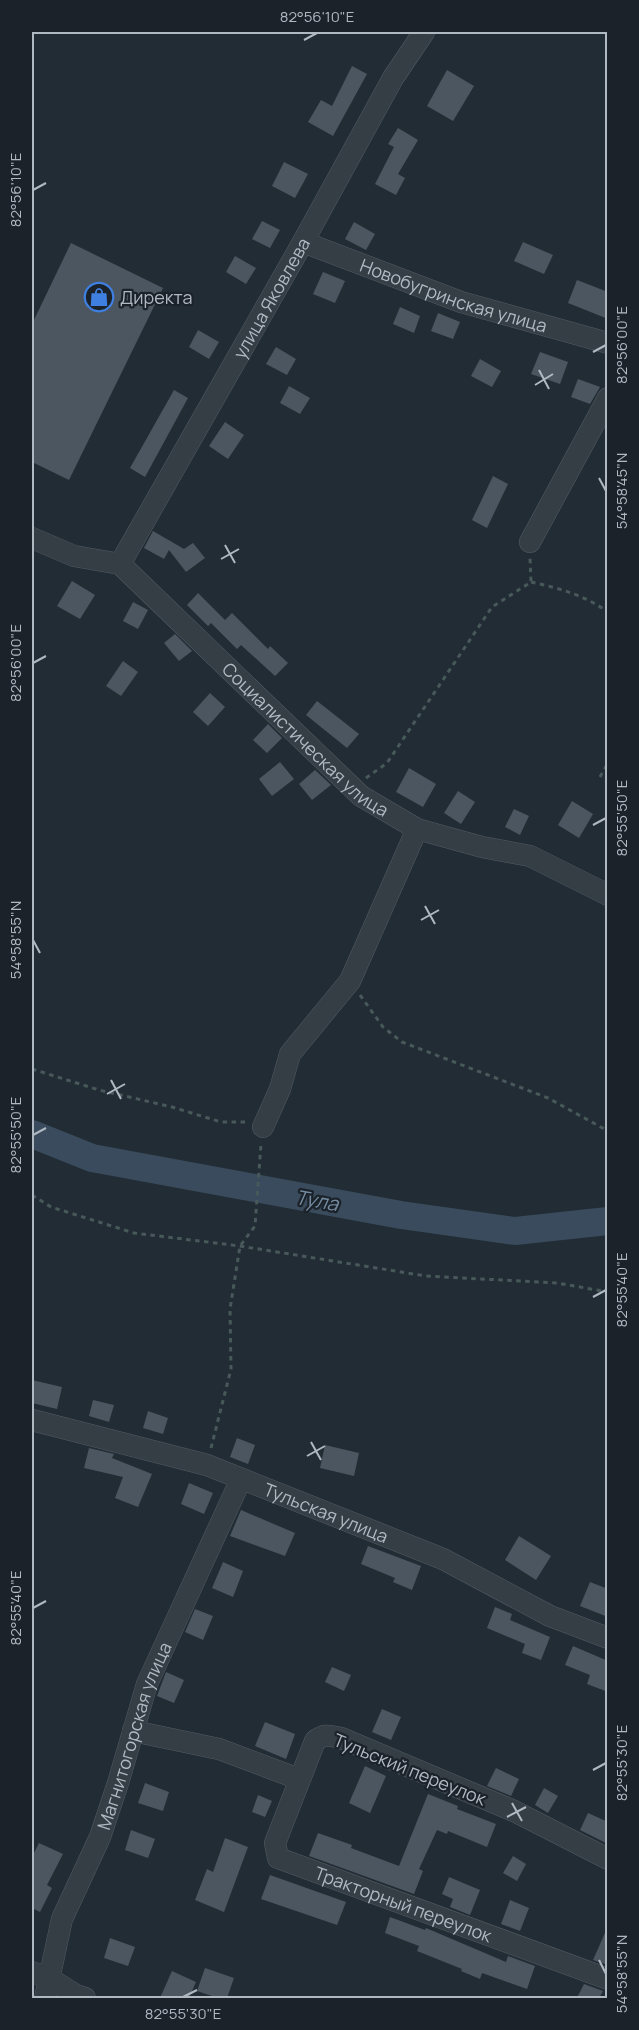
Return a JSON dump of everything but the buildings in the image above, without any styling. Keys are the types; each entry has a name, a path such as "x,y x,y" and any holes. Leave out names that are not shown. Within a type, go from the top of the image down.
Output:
{"street":[{"name":"улица Яковлева","path":"120,564 303,242 393,78 424,32"},
{"name":"Новобугринская улица","path":"303,242 461,302 608,343"},
{"path":"530,542 608,398"},
{"path":"32,538 74,556 120,564"},
{"name":"Социалистическая улица","path":"120,564 361,796 417,829 482,847 530,856 608,895"},
{"path":"262,1127 280,1089 290,1054 350,981 417,829"},
{"name":"Тульская улица","path":"32,1420 207,1465 443,1559 550,1616 608,1638"},
{"name":"Магнитогорская улица","path":"45,1998 40,1975 62,1919 100,1837 147,1684 241,1479"},
{"path":"133,1731 219,1749 299,1779"},
{"name":"Тульский переулок","path":"299,1779 315,1741 321,1736 335,1737 514,1811 608,1859"},
{"name":"Тракторный переулок","path":"299,1779 275,1843 278,1858 608,1978"},
{"path":"40,1975 85,1998"}],"path":[{"path":"530,542 531,582"},
{"path":"353,788 387,763 492,607 531,582 556,587 592,600 608,612"},
{"path":"600,777 608,763"},
{"path":"350,981 383,1028 402,1042 548,1098 608,1131"},
{"path":"32,1069 99,1090 172,1107 221,1122 245,1121 262,1127"},
{"path":"207,1465 231,1368 230,1309 240,1246 255,1226 260,1148"},
{"path":"32,1195 51,1207 134,1233 240,1246 426,1275 557,1283 608,1292"}],"waterway":[{"name":"Тула","path":"32,1134 92,1158 401,1215 515,1231 608,1221"}],"place":[{"name":"Директа","path":"99,297"}]}
